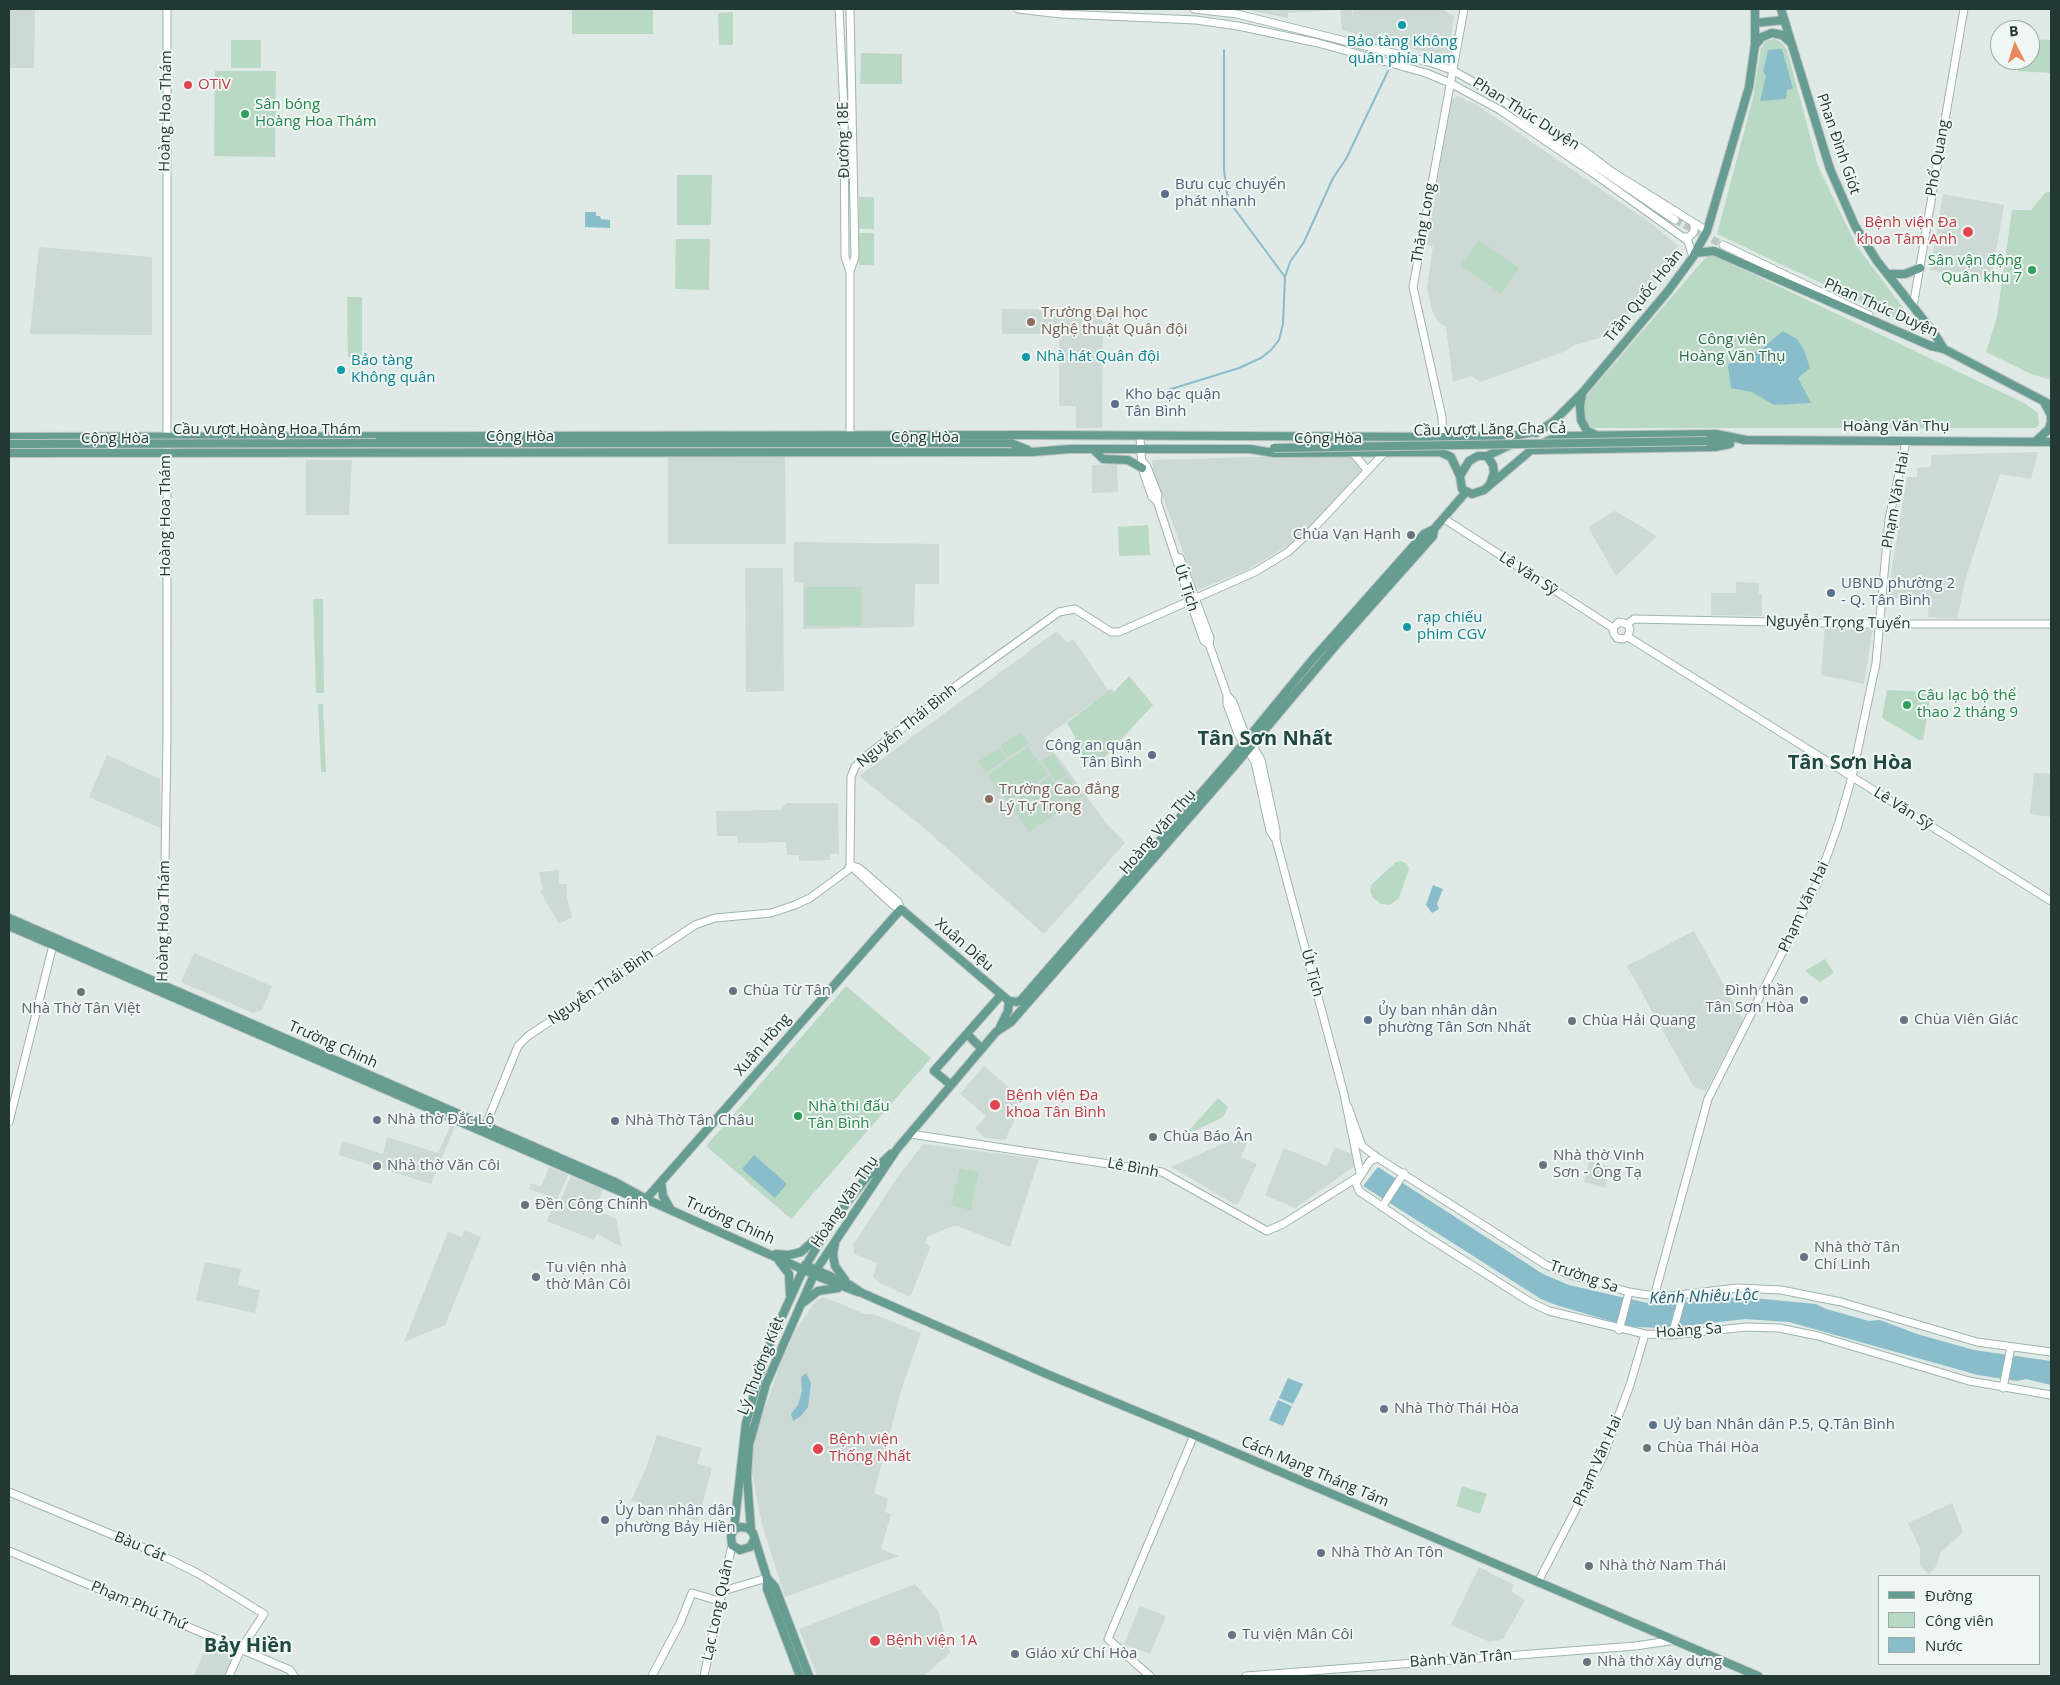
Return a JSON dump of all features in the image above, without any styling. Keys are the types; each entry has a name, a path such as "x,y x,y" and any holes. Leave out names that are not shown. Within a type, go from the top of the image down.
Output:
{"main road":[{"name":"Trần Quốc Hoàn","path":"1487,456 1539,431 1554,421 1583,392 1668,291 1694,255 1707,231 1744,108 1755,45 1755,9"},
{"name":"Phan Đình Giót","path":"1782,9 1791,44 1834,181 1859,233 1887,274 1934,333 1944,349 2048,403"},
{"path":"1755,23 1784,20"},
{"path":"1755,45 1762,37 1772,33 1782,36 1791,44"},
{"name":"Phan Thúc Duyện","path":"1694,255 1714,251 1931,346 1944,349"},
{"path":"1887,274 1905,274 1920,268"},
{"path":"1583,392 1580,406 1581,420 1587,430 1596,434"},
{"path":"2035,442 2049,429 2051,415 2048,403"},
{"name":"Cộng Hòa","path":"9,453 850,443 1027,435 1460,437 1513,436 1539,431"},
{"name":"Hoàng Văn Thụ","path":"1489,486 1530,451 1558,437 1596,434 1716,434 1746,440"},
{"name":"Cộng Hòa","path":"1011,443 1027,435"},
{"path":"123,436 123,453"},
{"name":"Cộng Hòa","path":"9,437 208,436 850,443 1032,452 1093,449 1250,449 1274,453 1446,453 1452,459 1460,476"},
{"path":"208,436 208,452"},
{"path":"1424,437 1487,456 1493,465 1494,473 1489,486 1478,493 1466,492 1461,486 1460,476 1465,465 1475,453"},
{"path":"1460,437 1475,453"},
{"name":"Hoàng Văn Thụ","path":"1707,440 2048,442"},
{"name":"Cầu vượt Lăng Cha Cả","path":"1250,449 1707,440"},
{"name":"Hoàng Văn Thụ","path":"1530,451 1547,448 1715,447 1746,440"},
{"name":"Cộng Hòa","path":"376,443 1011,443 1032,452"},
{"name":"Cầu vượt Hoàng Hoa Thám","path":"9,444 376,443"},
{"path":"1093,449 1103,459 1128,460 1142,465"},
{"name":"Hoàng Văn Thụ","path":"804,1267 830,1225 865,1179 897,1149 996,1032 1011,1022 1264,723 1433,536 1434,529 1466,492"},
{"name":"Hoàng Văn Thụ","path":"1009,1001 1016,1002 1021,1000 1248,744"},
{"name":"Xuân Diệu","path":"901,909 1009,1001"},
{"name":"Xuân Hồng","path":"646,1199 901,909"},
{"name":"Trường Chinh","path":"9,918 54,942"},
{"name":"Trường Chinh","path":"9,926 54,942 573,1168 636,1192 646,1199 814,1272"},
{"path":"951,1085 934,1071 1001,995"},
{"path":"996,1032 1006,1016 1009,1001"},
{"path":"966,1034 982,1049"},
{"name":"Hoàng Văn Thụ","path":"814,1272 897,1149"},
{"path":"661,1182 663,1196 671,1210"},
{"path":"770,1253 789,1255 801,1252 830,1225"},
{"path":"837,1238 833,1254 835,1266 849,1287"},
{"path":"770,1253 784,1265 789,1274 788,1304"},
{"name":"Lý Thường Kiệt","path":"734,1529 746,1423 764,1360 804,1267"},
{"name":"Lý Thường Kiệt","path":"751,1530 747,1477 752,1432 766,1384 814,1272"},
{"name":"Cách Mạng Tháng Tám","path":"814,1272 1049,1375 1758,1676"},
{"path":"801,1305 812,1294 823,1289 849,1287"},
{"path":"794,1290 805,1294"},
{"path":"754,1540 750,1548 745,1550 736,1549 732,1545 730,1536 734,1529 745,1527 751,1530 767,1578 767,1590 800,1676"},
{"path":"767,1578 775,1587 808,1676"}],"street":[{"name":"Hoàng Hoa Thám","path":"163,989 167,9"},
{"name":"Đường 18E","path":"839,9 845,190 845,257 850,271"},
{"name":"Đường 18E","path":"850,9 855,190 855,256 850,271 850,443"},
{"name":"Phan Thúc Duyện","path":"1018,9 1071,15 1196,20 1238,26 1318,43 1399,65 1450,82 1508,115 1683,237 1690,243 1694,255"},
{"name":"Phan Thúc Duyện","path":"1194,9 1237,14 1320,34 1452,70 1495,94 1509,106 1522,110 1582,149 1611,171 1707,231"},
{"name":"Thăng Long","path":"1444,437 1442,417 1413,286 1464,9"},
{"name":"Phổ Quang","path":"1913,307 1964,9"},
{"path":"1318,43 1320,34"},
{"path":"842,70 852,70"},
{"path":"1509,106 1675,220"},
{"path":"845,190 855,190"},
{"path":"1683,237 1689,237 1694,232 1694,222"},
{"path":"1723,245 1849,304 1891,328"},
{"name":"Út Tịch","path":"1140,437 1142,465 1152,497 1157,502 1177,557 1180,558 1193,601 1210,638 1209,644 1227,695 1232,702 1255,762 1270,831 1276,840 1348,1106 1361,1143"},
{"name":"Phạm Văn Hai","path":"1654,1297 1708,1098 1820,879 1852,777 1870,693 1881,624 1889,519 1906,441"},
{"name":"Nguyễn Thái Bình","path":"484,1129 518,1046 528,1036 695,925 715,918 771,913 795,905 817,894 848,870 850,865 851,777 855,767 861,760 960,682 1043,622 1064,610 1080,611 1108,631 1116,633 1193,601 1254,572 1288,552 1329,515 1385,452"},
{"path":"1354,453 1367,470"},
{"name":"Lê Văn Sỹ","path":"1443,518 1613,628"},
{"name":"Nguyễn Trọng Tuyển","path":"1627,624 1634,619 1881,624 2051,624"},
{"path":"1619,622 1627,624 1630,629 1628,637 1618,638 1614,634 1613,628 1619,622"},
{"name":"Lê Văn Sỹ","path":"1628,637 2051,901"},
{"name":"Xuân Diệu","path":"850,865 859,868 898,902 901,909"},
{"path":"9,1122 54,942"},
{"name":"Út Tịch","path":"1348,1106 1347,1115 1357,1152 1359,1175"},
{"name":"Lê Bình","path":"910,1134 1162,1172 1267,1231 1277,1228 1343,1188 1359,1175"},
{"name":"Trường Sa","path":"1361,1143 1368,1152 1402,1175 1546,1265 1629,1295 1682,1297 1750,1287 1795,1292 1841,1302 2010,1351 2051,1352"},
{"path":"1357,1190 1356,1185 1359,1175 1371,1160 1378,1158"},
{"path":"1383,1205 1402,1175"},
{"name":"Hoàng Sa","path":"1343,1188 1357,1190 1383,1205 1530,1302 1549,1311 1645,1334 1746,1327 1779,1328 1818,1336 1948,1376 2004,1384 2051,1395"},
{"path":"1620,1328 1629,1295"},
{"path":"1673,1332 1682,1297"},
{"name":"Phạm Văn Hai","path":"1538,1582 1603,1458 1630,1385 1645,1334"},
{"path":"2004,1384 2010,1351"},
{"path":"1150,1676 1108,1638 1194,1435"},
{"name":"Bàu Cát","path":"9,1492 159,1554 199,1574 264,1614 241,1650"},
{"name":"Lạc Long Quân","path":"704,1676 732,1545"},
{"name":"Phạm Phú Thứ","path":"9,1550 290,1670 294,1676"},
{"path":"722,1591 767,1578"},
{"path":"652,1676 680,1623 692,1593 719,1601"},
{"name":"Bành Văn Trân","path":"1246,1676 1635,1646 1676,1640"},
{"path":"229,1676 241,1650"}],"shaded area":[{"path":"9,9 35,9 34,68 9,68"},
{"name":"Bảo tàng Không quân phía Nam","path":"1244,9 1352,9 1352,16 1353,9 1442,9 1454,16 1449,53 1443,57 1342,30 1340,10 1288,13 1288,18"},
{"path":"1457,96 1477,105 1655,226 1678,246 1664,273 1610,335 1575,345 1563,352 1480,382 1471,376 1453,382 1446,327 1438,322 1432,310 1427,288 1433,246 1427,245 1451,101"},
{"name":"Bệnh viện Đa khoa Tâm Anh","path":"1943,194 2004,205 1991,281 1930,270"},
{"path":"39,247 152,257 152,335 30,334"},
{"path":"1002,309 1103,310 1102,428 1076,428 1076,406 1059,406 1059,334 1002,334"},
{"path":"2038,452 2031,479 2000,474 1966,577 1957,619 1928,617 1929,600 1887,598 1907,477 1917,477 1917,468 1931,467 1931,455"},
{"path":"785,456 786,544 668,544 668,457"},
{"path":"1290,456 1356,457 1363,471 1325,514 1292,543 1247,570 1197,590 1154,473 1152,460"},
{"path":"306,460 352,460 349,515 306,515"},
{"path":"1117,464 1118,492 1092,493 1092,465"},
{"path":"1615,511 1657,536 1616,576 1588,527"},
{"path":"794,542 939,544 939,584 915,584 914,627 803,629 803,583 794,582"},
{"path":"745,568 783,568 784,691 746,692"},
{"path":"1736,582 1759,583 1759,594 1762,594 1762,616 1711,615 1711,593 1736,593"},
{"path":"1825,627 1873,628 1864,684 1821,675"},
{"name":"Trường Cao đẳng Lý Tự Trọng","path":"1057,631 1067,643 1073,639 1109,691 1044,738 1106,823 1125,843 1044,934 924,828 859,776"},
{"path":"107,755 160,779 161,828 89,797"},
{"path":"2034,773 2051,774 2051,817 2030,814"},
{"path":"787,803 838,803 839,854 830,854 830,860 799,861 799,855 787,855 786,842 738,843 737,836 717,836 716,811 780,810"},
{"path":"559,870 559,884 567,884 567,898 572,917 559,924 540,891 543,890 539,872"},
{"path":"1694,931 1743,1020 1706,1091 1694,1087 1627,966"},
{"path":"194,953 272,986 262,1010 253,1013 181,982"},
{"name":"Bệnh viện Đa khoa Tân Bình","path":"984,1066 1021,1098 1014,1109 1015,1119 1005,1140 985,1138 975,1129 986,1116 960,1094"},
{"path":"451,1125 455,1127 431,1184 339,1155 342,1141 383,1154 387,1137 438,1153"},
{"path":"1242,1135 1249,1138 1241,1157 1257,1164 1238,1204 1234,1204 1171,1167"},
{"path":"923,1144 1039,1159 1010,1247 958,1226 950,1227 927,1237 925,1243 931,1246 910,1297 880,1283 873,1277 877,1263 854,1254 853,1245 894,1182"},
{"path":"1335,1147 1352,1154 1355,1166 1295,1208 1265,1195 1284,1148 1327,1166"},
{"path":"1589,1161 1611,1167 1605,1188 1584,1182"},
{"path":"549,1167 568,1175 557,1200 529,1189 531,1183 541,1187"},
{"path":"571,1176 603,1190 595,1209 616,1219 622,1247 597,1234 594,1240 547,1221 552,1208 560,1201"},
{"path":"465,1230 481,1237 445,1325 404,1342 448,1232 462,1237"},
{"path":"205,1262 241,1269 238,1285 260,1290 255,1313 196,1300"},
{"name":"Bệnh viện Thống Nhất","path":"823,1297 921,1333 901,1391 874,1493 888,1499 885,1512 891,1514 881,1549 899,1556 785,1597 762,1524 752,1474 752,1445 780,1365 796,1330 815,1302"},
{"path":"657,1435 702,1448 697,1463 712,1468 698,1521 631,1501 646,1468"},
{"path":"1952,1503 1963,1532 1940,1553 1937,1565 1929,1574 1920,1566 1920,1548 1908,1523"},
{"path":"1479,1567 1514,1585 1511,1591 1525,1600 1503,1639 1490,1642 1451,1625"},
{"name":"Bệnh viện 1A","path":"915,1584 938,1611 950,1653 924,1676 817,1676 799,1629"},
{"path":"1140,1606 1166,1616 1150,1654 1124,1644"},
{"path":"209,1640 236,1651 227,1676 194,1676"}],"green space":[{"path":"572,9 653,9 653,34 572,34"},
{"path":"733,12 733,45 719,45 718,13"},
{"path":"1775,39 1782,43 1787,50 1818,166 1856,245 1919,329 1717,234 1753,98 1761,48 1766,41"},
{"path":"2040,39 2051,40 2051,73 2018,71 2040,70"},
{"path":"231,40 261,40 261,68 231,68"},
{"path":"861,53 902,54 902,84 860,84"},
{"name":"Sân bóng Hoàng Hoa Thám","path":"215,71 276,71 275,157 214,156"},
{"path":"677,175 712,175 711,225 677,225"},
{"name":"Sân vận động Quân khu 7","path":"2051,191 2051,380 2029,373 1986,352 1997,317 2012,210 2031,210 2045,193"},
{"path":"859,197 874,197 874,229 859,229"},
{"path":"859,233 874,233 874,265 859,265"},
{"path":"676,239 710,239 709,290 675,289"},
{"path":"1479,240 1519,268 1501,294 1461,265"},
{"name":"Công viên Hoàng Văn Thụ","path":"1713,255 2024,403 2038,413 2039,425 2035,428 1589,427 1584,423 1582,405 1584,399 1706,257"},
{"path":"347,297 362,297 362,357 348,357"},
{"path":"1148,525 1150,555 1119,556 1118,527"},
{"path":"805,587 861,587 861,626 805,626"},
{"path":"313,599 323,599 324,693 316,693"},
{"path":"1129,676 1153,705 1093,770 1072,742 1076,738 1067,723 1111,689 1114,692"},
{"name":"Câu lạc bộ thể thao 2 tháng 9","path":"1887,690 1931,692 1923,740 1919,740 1882,718"},
{"path":"318,704 323,704 326,772 321,772"},
{"path":"1021,732 1029,743 1008,757 1000,746"},
{"path":"1028,747 1048,774 1007,802 988,775"},
{"path":"999,748 1007,758 986,773 978,762"},
{"path":"1053,754 1067,775 1056,782 1042,761"},
{"path":"1050,776 1069,804 1029,832 1010,804"},
{"path":"1068,776 1083,796 1072,804 1058,783"},
{"path":"1401,861 1407,864 1409,869 1399,898 1390,905 1381,904 1373,898 1370,891 1371,885 1396,862"},
{"path":"1825,959 1834,973 1820,982 1805,971"},
{"path":"846,986 931,1058 791,1219 706,1146"},
{"path":"1218,1098 1228,1107 1223,1117 1188,1134 1187,1133"},
{"path":"960,1168 979,1172 971,1210 951,1205"},
{"path":"1462,1486 1487,1494 1480,1514 1456,1506"}],"water":[{"path":"1782,49 1793,89 1787,90 1786,99 1760,101 1766,76 1763,72 1768,50"},
{"path":"585,212 596,212 596,216 600,216 601,219 610,220 610,228 585,227"},
{"path":"1783,331 1797,339 1804,350 1810,368 1798,378 1811,403 1774,405 1752,392 1731,388 1728,366 1734,356 1742,356 1759,351"},
{"path":"1433,885 1443,889 1437,904 1439,909 1432,913 1426,905"},
{"path":"754,1155 787,1184 775,1198 742,1169"},
{"name":"Kênh Nhiêu Lộc","path":"1378,1167 1543,1274 1569,1285 1656,1305 1742,1297 1816,1304 1826,1309 1869,1321 1880,1320 1917,1334 1974,1350 2051,1361 2051,1385 2026,1379 2017,1381 1978,1375 1789,1322 1745,1319 1668,1328 1631,1327 1556,1305 1541,1299 1363,1186"},
{"path":"806,1373 811,1383 808,1407 801,1416 793,1421 791,1414 798,1405 802,1391 801,1377"},
{"path":"1288,1378 1303,1384 1293,1404 1279,1398"},
{"path":"1278,1400 1292,1406 1283,1426 1269,1420"}],"waterway":[{"path":"1224,50 1224,170 1228,200 1285,277"},
{"path":"1168,390 1239,368 1261,358 1279,340 1283,324 1285,277 1290,262 1304,242 1333,178 1346,159 1388,71"}],"tunnel":[{"path":"1675,220 1723,245"}],"place":[{"name":"Bảo tàng Không quân phía Nam","path":"1402,25"},
{"name":"OTiV","path":"188,85"},
{"name":"Sân bóng Hoàng Hoa Thám","path":"245,114"},
{"name":"Bưu cục chuyển phát nhanh","path":"1165,194"},
{"name":"Bệnh viện Đa khoa Tâm Anh","path":"1968,232"},
{"name":"Sân vận động Quân khu 7","path":"2032,270"},
{"name":"Trường Đại học Nghệ thuật Quân đội","path":"1031,322"},
{"name":"Nhà hát Quân đội","path":"1026,357"},
{"name":"Bảo tàng Không quân","path":"341,370"},
{"name":"Kho bạc quận Tân Bình","path":"1115,404"},
{"name":"Chùa Vạn Hạnh","path":"1411,535"},
{"name":"UBND phường 2 - Q. Tân Bình","path":"1831,593"},
{"name":"rạp chiếu phim CGV","path":"1407,627"},
{"name":"Câu lạc bộ thể thao 2 tháng 9","path":"1907,705"},
{"name":"Công an quận Tân Bình","path":"1152,755"},
{"name":"Trường Cao đẳng Lý Tự Trọng","path":"989,799"},
{"name":"Chùa Từ Tân","path":"733,991"},
{"name":"Nhà Thờ Tân Việt","path":"81,992"},
{"name":"Đình thần Tân Sơn Hòa","path":"1804,1000"},
{"name":"Ủy ban nhân dân phường Tân Sơn Nhất","path":"1368,1020"},
{"name":"Chùa Viên Giác","path":"1904,1020"},
{"name":"Chùa Hải Quang","path":"1572,1021"},
{"name":"Bệnh viện Đa khoa Tân Bình","path":"995,1105"},
{"name":"Nhà thi đấu Tân Bình","path":"798,1116"},
{"name":"Nhà thờ Đắc Lộ","path":"377,1120"},
{"name":"Nhà Thờ Tân Châu","path":"615,1121"},
{"name":"Chùa Báo Ân","path":"1153,1137"},
{"name":"Nhà thờ Vinh Sơn - Ông Tạ","path":"1543,1165"},
{"name":"Nhà thờ Văn Côi","path":"377,1166"},
{"name":"Đền Công Chính","path":"525,1205"},
{"name":"Nhà thờ Tân Chí Linh","path":"1804,1257"},
{"name":"Tu viện nhà thờ Mân Côi","path":"536,1277"},
{"name":"Nhà Thờ Thái Hòa","path":"1384,1409"},
{"name":"Uỷ ban Nhân dân P.5, Q.Tân Bình","path":"1653,1425"},
{"name":"Chùa Thái Hòa","path":"1647,1448"},
{"name":"Bệnh viện Thống Nhất","path":"818,1449"},
{"name":"Ủy ban nhân dân phường Bảy Hiền","path":"605,1520"},
{"name":"Nhà Thờ An Tôn","path":"1321,1553"},
{"name":"Nhà thờ Nam Thái","path":"1589,1566"},
{"name":"Tu viện Mân Côi","path":"1232,1635"},
{"name":"Bệnh viện 1A","path":"875,1641"},
{"name":"Giáo xứ Chí Hòa","path":"1015,1654"},
{"name":"Nhà thờ Xây dựng","path":"1587,1662"}],"district":[{"name":"Tân Sơn Nhất","path":"1265,739"},
{"name":"Tân Sơn Hòa","path":"1850,763"},
{"name":"Bảy Hiền","path":"248,1646"}]}
